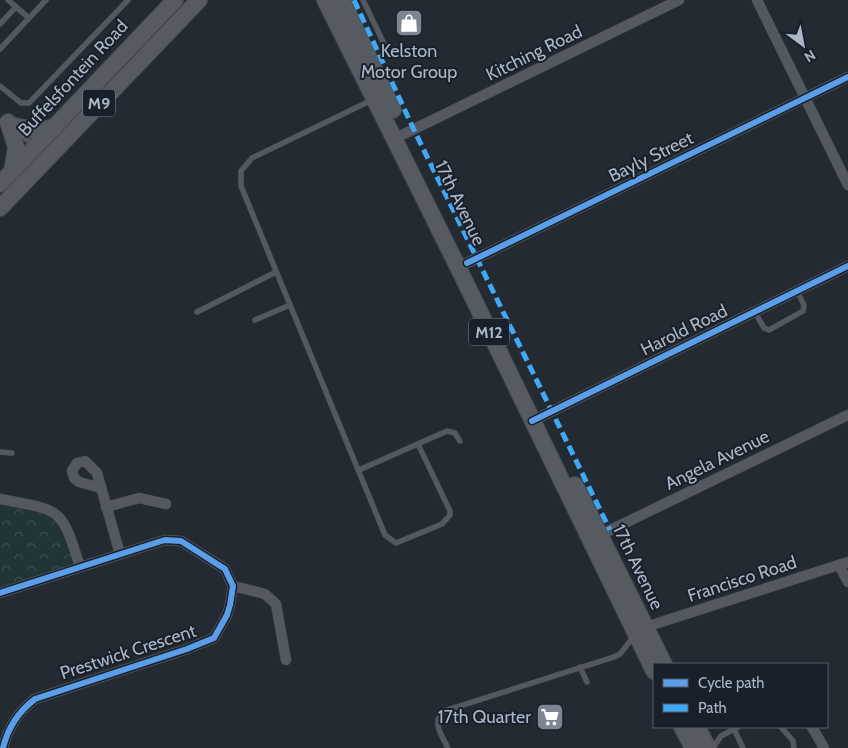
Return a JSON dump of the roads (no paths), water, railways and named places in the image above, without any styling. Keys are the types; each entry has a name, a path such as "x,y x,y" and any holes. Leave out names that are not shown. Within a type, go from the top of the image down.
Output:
{"main road":[{"name":"Buffelsfontein Road","path":"0,208 40,153 55,127 175,0"},
{"name":"Buffelsfontein Road","path":"0,184 12,172 40,153 199,0"},
{"name":"17th Avenue","path":"325,0 404,134 467,263 625,612 663,663"},
{"name":"17th Avenue","path":"342,0 371,64 380,96 537,419 600,535 641,631"},
{"path":"8,122 36,131 55,127"},
{"path":"8,122 16,148 12,172"},
{"name":"M12","path":"641,631 653,668"},
{"path":"682,728 692,748"},
{"path":"698,728 708,748"}],"street":[{"name":"Kitching Road","path":"404,134 679,0"},
{"path":"757,0 848,185"},
{"name":"Bayly Street","path":"467,263 848,77"},
{"name":"Harold Road","path":"537,419 848,266"},
{"name":"Angela Avenue","path":"600,535 848,414"},
{"path":"101,488 120,554"},
{"path":"106,507 139,498 166,504"},
{"path":"0,499 42,507 62,518 67,526 80,566"},
{"path":"0,593 165,540 181,541 219,563 231,578 233,586 265,594 276,604 286,660"},
{"path":"843,563 848,582"},
{"name":"Francisco Road","path":"641,631 658,623 843,563"},
{"name":"Prestwick Crescent","path":"3,748 14,721 23,708 35,699 214,638 227,615 233,586"},
{"path":"813,728 824,748"}],"lane":[{"path":"8,0 29,18"},
{"path":"0,86 20,103 29,103 128,0"},
{"path":"363,0 386,48 385,54 381,59 371,64"},
{"path":"0,49 43,1"},
{"path":"0,24 16,7"},
{"path":"380,96 252,158 244,166 240,176 243,190 276,272 385,534 391,541 401,542 442,524 450,515 450,511 418,444"},
{"path":"8,122 40,153"},
{"path":"197,312 276,272"},
{"path":"755,312 764,328 769,330 803,311 804,305 797,291"},
{"path":"255,320 290,304"},
{"path":"359,470 451,431 460,441"},
{"path":"0,452 12,453"},
{"path":"448,748 438,726 438,719 444,711 620,654 641,631"},
{"path":"580,667 587,682"},
{"path":"698,728 716,737 725,734"},
{"path":"713,748 716,741 736,728 743,748"},
{"path":"782,728 793,741 794,748"}],"place":[{"name":"Kelston Motor Group","path":"409,23"},
{"name":"17th Quarter","path":"550,717"}]}
